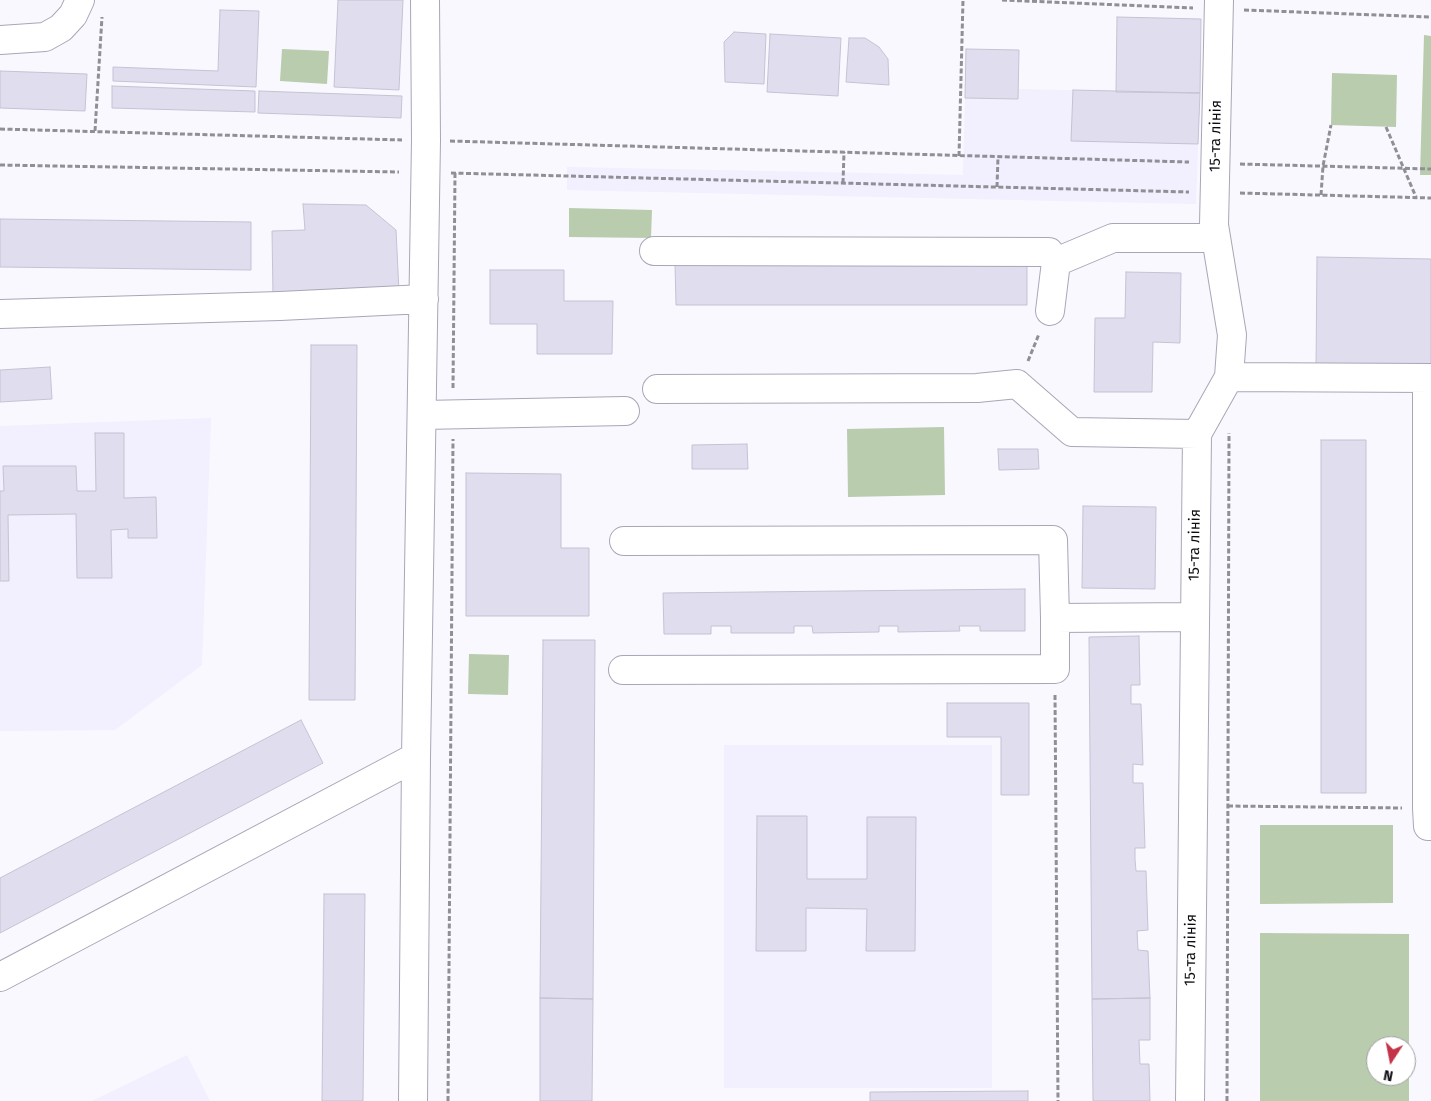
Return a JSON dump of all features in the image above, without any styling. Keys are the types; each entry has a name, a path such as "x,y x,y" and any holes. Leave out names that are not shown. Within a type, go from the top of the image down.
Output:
{"street":[{"path":"413,1101 416,757 426,172 425,0"},
{"path":"0,40 45,37 61,28 73,15 91,5"},
{"name":"15-та лінія","path":"1190,1101 1196,434 1229,377 1232,335 1214,225 1218,5"},
{"path":"1056,262 1113,238 1216,238"},
{"path":"654,251 1049,252 1056,262 1050,311"},
{"path":"0,314 280,306 424,299"},
{"path":"1229,377 1429,378 1429,817"},
{"path":"657,389 977,388 1017,384 1072,432 1196,434"},
{"path":"422,415 624,411"},
{"path":"624,541 1053,540 1055,618 1055,669 624,670"},
{"path":"1055,618 1195,617"},
{"path":"0,978 416,757"}],"path":[{"path":"959,156 963,0"},
{"path":"1002,0 1218,5 1431,17"},
{"path":"91,5 95,131"},
{"path":"1321,195 1323,166 1331,125"},
{"path":"1386,127 1416,198"},
{"path":"0,129 1431,169"},
{"path":"843,183 844,152"},
{"path":"997,187 998,157"},
{"path":"0,165 426,172 1431,198"},
{"path":"448,1101 455,173"},
{"path":"1017,384 1050,311"},
{"path":"1227,1101 1229,427"},
{"path":"1055,669 1058,1101"},
{"path":"1228,806 1429,817"}],"shaded area":[{"path":"1018,89 1200,93 1196,204 567,190 567,167 963,175 965,98 1018,99"},
{"path":"211,418 202,665 115,730 0,731 0,426"},
{"path":"724,745 992,745 992,1088 724,1088"},
{"path":"187,1055 210,1101 92,1101"}],"green space":[{"path":"1424,35 1431,36 1431,175 1420,175"},
{"path":"282,49 329,51 327,84 280,81"},
{"path":"1332,73 1397,75 1396,127 1331,125"},
{"path":"569,208 652,210 651,238 569,237"},
{"path":"944,427 945,495 848,497 847,429"},
{"path":"469,654 509,655 508,695 468,694"},
{"path":"1260,825 1393,825 1393,903 1260,904"},
{"path":"1260,933 1409,934 1409,1036 1366,1036 1366,1086 1409,1086 1409,1101 1260,1101"}],"building":[{"path":"338,0 403,0 399,90 334,87"},
{"path":"220,10 259,11 256,87 113,81 113,67 218,71"},
{"path":"1117,17 1201,19 1200,93 1116,92"},
{"path":"734,32 766,34 764,84 725,82 724,42"},
{"path":"770,34 841,38 838,96 767,92"},
{"path":"849,38 865,38 879,47 888,59 889,85 846,82"},
{"path":"966,49 1019,50 1018,99 965,98"},
{"path":"0,71 87,74 85,111 0,108"},
{"path":"112,86 255,91 255,112 112,108"},
{"path":"1073,90 1200,93 1198,144 1071,141"},
{"path":"259,91 402,96 401,118 258,113"},
{"path":"303,204 366,205 396,230 399,292 273,296 272,231 305,230"},
{"path":"0,219 251,222 251,270 0,267"},
{"path":"1317,257 1431,259 1431,370 1316,369"},
{"path":"675,263 1027,263 1027,305 676,305"},
{"path":"490,270 564,270 564,301 613,301 612,354 537,354 537,324 490,324"},
{"path":"1126,272 1181,273 1180,343 1153,342 1152,392 1094,392 1095,318 1125,318"},
{"path":"311,345 357,345 355,700 309,700"},
{"path":"50,367 52,399 0,402 0,370"},
{"path":"95,433 124,433 124,498 156,497 157,538 128,538 128,529 111,530 112,578 77,578 76,514 8,515 9,581 0,581 0,491 4,491 3,466 76,466 77,491 96,491"},
{"path":"1321,440 1366,440 1366,793 1321,793"},
{"path":"747,444 748,469 692,469 692,445"},
{"path":"998,449 1038,449 1039,469 999,470"},
{"path":"466,473 561,474 561,548 589,548 589,616 466,616"},
{"path":"1083,506 1156,507 1155,589 1082,588"},
{"path":"1025,589 1025,631 980,631 980,626 959,626 960,631 898,632 898,626 879,626 879,632 813,633 812,626 794,626 794,633 731,633 731,626 711,626 711,634 664,634 663,593"},
{"path":"1139,636 1140,685 1131,685 1131,704 1141,704 1143,765 1133,764 1133,783 1143,783 1145,848 1135,848 1135,859 1136,871 1146,871 1148,930 1137,931 1138,950 1148,951 1150,998 1092,999 1089,637"},
{"path":"543,640 595,640 593,999 540,998"},
{"path":"947,703 1029,703 1029,795 1001,795 1001,737 947,737"},
{"path":"301,720 323,763 0,933 0,878"},
{"path":"757,816 807,816 807,879 867,879 867,817 916,817 915,951 866,951 867,909 806,908 806,951 756,951"},
{"path":"324,894 365,894 363,1101 322,1101"},
{"path":"540,998 593,999 592,1101 540,1101"},
{"path":"1150,998 1150,1040 1139,1040 1140,1064 1149,1064 1150,1101 1093,1101 1092,999"},
{"path":"1028,1091 1028,1101 870,1101 870,1092"}]}
